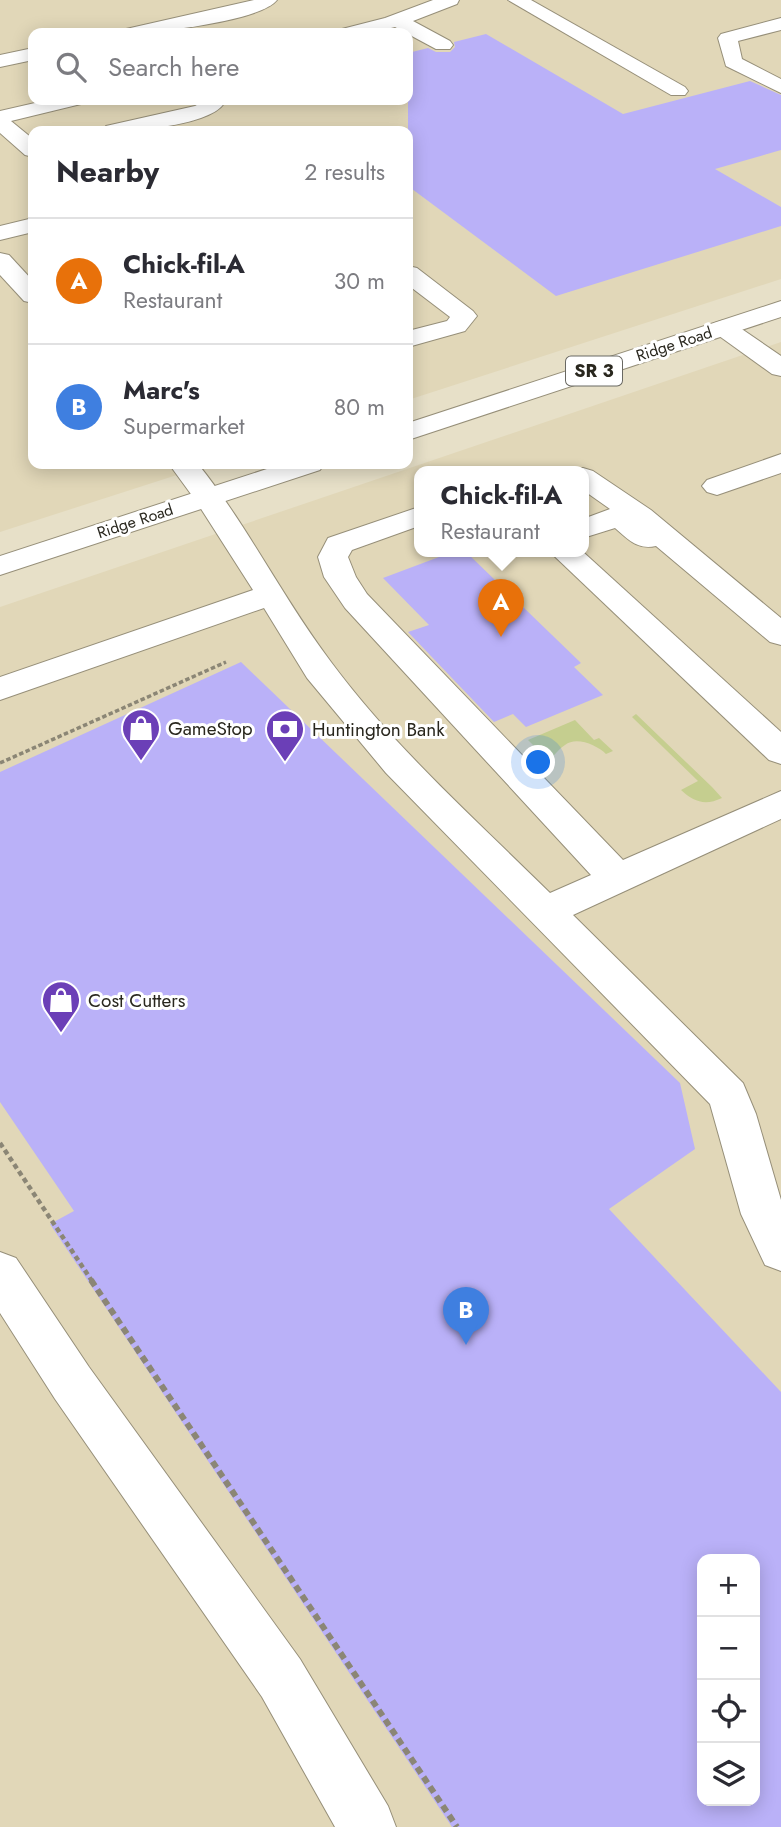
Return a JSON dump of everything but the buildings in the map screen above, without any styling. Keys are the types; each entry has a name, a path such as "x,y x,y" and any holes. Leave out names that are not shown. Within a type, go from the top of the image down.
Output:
{"main road":[{"path":"157,28 253,8 268,0"},
{"path":"367,28 450,0"},
{"path":"517,0 678,91"},
{"path":"397,20 412,28"},
{"path":"781,24 728,38 733,62 781,88"},
{"path":"413,29 443,45"},
{"path":"0,61 28,55"},
{"path":"0,120 56,105"},
{"path":"132,126 209,105"},
{"path":"0,120 28,146"},
{"path":"0,233 28,226"},
{"path":"413,277 464,316 456,326 413,339"},
{"name":"Ridge Road","path":"413,430 781,309"},
{"path":"724,328 781,368"},
{"path":"717,486 781,463"},
{"path":"187,469 209,497 319,670 398,764 728,1095 743,1136 756,1189 772,1236 781,1250"},
{"name":"Ridge Road","path":"0,566 295,469"},
{"path":"589,481 640,516 781,635"},
{"path":"589,527 619,516 781,654"},
{"path":"414,518 339,544 333,557 340,577 356,600 618,879"},
{"path":"570,557 781,752"},
{"path":"0,690 270,595"},
{"path":"545,912 781,804"},
{"path":"0,1273 72,1383 281,1678 367,1827"}],"path":[{"path":"0,763 226,662"},
{"path":"0,1143 457,1827"}],"shaded area":[{"path":"0,0 781,0 781,279 413,398 413,126 28,126 28,469 195,469 0,532"},
{"path":"781,342 781,1827 0,1827 0,607 414,467 414,557 589,557 589,466 416,466"}],"green space":[{"path":"636,714 722,798 700,802 681,790 698,781 632,717"},
{"path":"575,720 594,740 599,738 613,751 606,754 592,745 575,741 548,760 528,740"}],"place":[{"name":"Chick-fil-A","path":"501,637"},
{"name":"GameStop","path":"141,762"},
{"name":"Huntington Bank","path":"285,763"},
{"name":"Cost Cutters","path":"61,1034"},
{"name":"Marc's","path":"466,1345"}]}
